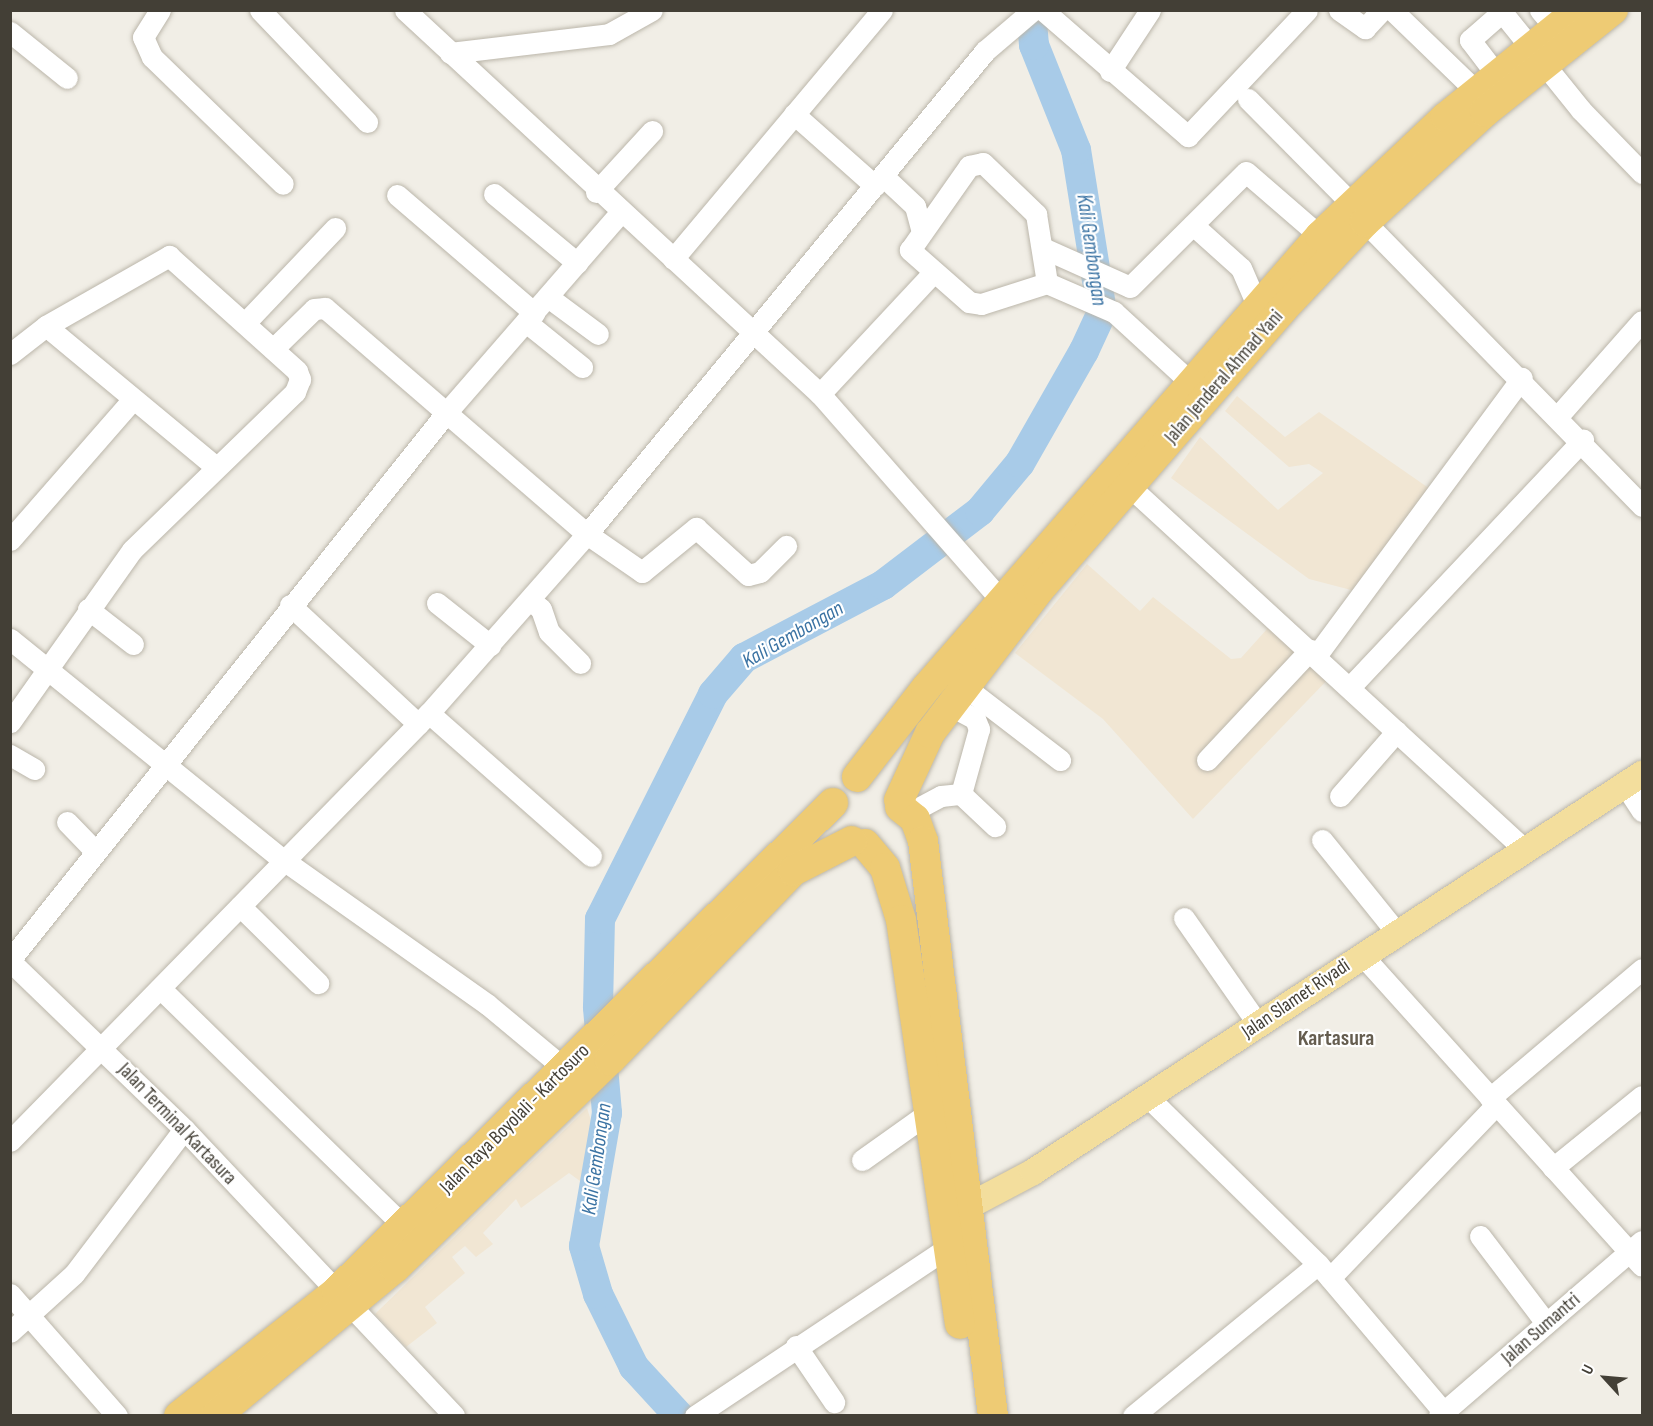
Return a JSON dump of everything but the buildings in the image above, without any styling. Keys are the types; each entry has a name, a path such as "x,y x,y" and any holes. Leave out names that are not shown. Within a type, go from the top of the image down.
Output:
{"highway":[{"name":"Jalan Jenderal Ahmad Yani","path":"903,807 930,733 1129,486 1359,213 1486,82 1538,55 1613,10"},
{"name":"Jalan Jenderal Ahmad Yani","path":"857,777 1001,600 1257,305 1320,236 1359,213 1538,55 1558,16"},
{"path":"972,1416 962,1333 958,1226 922,841 886,782 857,777 842,787 833,803 835,823 881,859 896,899 931,1111 958,1226 979,1306 993,1416"},
{"name":"Jalan Raya Boyolali - Kartosuro","path":"179,1416 346,1299 405,1227 585,1067 609,1026 833,803"},
{"path":"859,843 891,833 903,807"},
{"name":"Jalan Raya Boyolali - Kartosuro","path":"216,1416 346,1299 585,1067 793,871 859,843"}],"main road":[{"name":"Jalan Slamet Riyadi","path":"958,1226 1148,1096 1634,779"}],"street":[{"path":"160,10 143,37 152,57 283,184"},
{"path":"260,10 367,122"},
{"path":"450,53 609,33 652,10"},
{"path":"673,259 882,10"},
{"path":"1110,71 1150,10"},
{"path":"1044,11 1110,71 1188,136 1307,10"},
{"path":"1339,10 1365,28 1382,10"},
{"path":"1392,10 1486,82"},
{"path":"10,1141 104,1049 282,859 424,719 587,534 998,39 1033,11"},
{"path":"1486,82 1470,40 1497,13 1507,16 1538,55 1642,173"},
{"path":"418,15 450,53 503,105 619,214 673,259 820,394 1001,600"},
{"path":"10,32 67,78"},
{"path":"1248,99 1559,415 1642,506"},
{"path":"794,114 879,181 915,206 921,228"},
{"path":"596,192 652,131"},
{"path":"1047,282 1043,248 1031,204 977,162 921,228 910,250 957,297 981,304 1047,282 1081,294 1108,309 1190,382"},
{"path":"1043,248 1123,288 1134,285 1239,176 1249,173 1320,236"},
{"path":"494,194 577,263"},
{"path":"397,195 582,368"},
{"path":"10,960 163,763 446,413 619,214"},
{"path":"1193,225 1241,268 1257,305"},
{"path":"245,323 335,228"},
{"path":"10,354 46,326 169,256 299,372 299,385 132,550 10,722"},
{"path":"820,394 932,274"},
{"path":"548,297 598,334"},
{"path":"273,349 314,309 323,307 587,534 646,572 696,528 750,575 786,546"},
{"path":"1559,415 1642,321"},
{"path":"46,326 216,467"},
{"path":"1207,760 1313,653 1522,378"},
{"path":"10,540 133,399"},
{"path":"1350,687 1583,440"},
{"path":"1129,486 1525,850"},
{"path":"530,600 541,609 549,632 580,663"},
{"path":"437,603 490,645"},
{"path":"290,605 591,856"},
{"path":"88,609 133,644"},
{"path":"10,639 282,859 488,1005 585,1067"},
{"path":"958,697 1060,760"},
{"path":"958,697 975,719 979,729 961,794"},
{"path":"1340,796 1397,731"},
{"path":"10,755 34,769"},
{"path":"1634,779 1642,811"},
{"path":"903,807 941,796 961,794 995,826"},
{"path":"67,822 95,851"},
{"path":"1322,840 1397,933"},
{"path":"240,906 318,983"},
{"path":"1184,918 1258,1024"},
{"path":"1362,955 1552,1168 1638,1253"},
{"name":"Jalan Terminal Kartasura","path":"10,960 184,1129 454,1416"},
{"path":"1132,1416 1324,1271 1493,1101 1642,969"},
{"path":"161,989 405,1227"},
{"path":"1148,1096 1324,1271 1443,1414"},
{"path":"1552,1168 1642,1096"},
{"path":"862,1160 931,1111"},
{"path":"10,1332 99,1243 184,1129"},
{"path":"695,1415 795,1346 958,1226"},
{"path":"1480,1236 1546,1323"},
{"name":"Jalan Sumantri","path":"1443,1414 1546,1323 1638,1253"},
{"path":"10,1294 117,1416"},
{"path":"795,1346 834,1402"}],"shaded area":[{"path":"1237,396 1285,437 1319,412 1433,491 1355,591 1309,579 1171,478 1200,437 1278,510 1323,473 1309,464 1289,467 1225,411"},
{"path":"1087,564 1140,611 1153,597 1231,659 1241,658 1277,618 1336,671 1193,819 1103,719 1015,653"},
{"path":"587,1108 597,1140 584,1184 569,1173 521,1208 516,1199 483,1233 493,1244 476,1257 465,1246 452,1257 465,1273 425,1307 437,1323 406,1347 375,1314"}],"waterway":[{"name":"Kali Gembongan","path":"679,1416 634,1367 598,1294 584,1246 607,1113 598,1007 600,919 713,694 744,658 883,585 980,511 1020,463 1084,351 1102,312 1076,150 1034,45 1031,10"}],"district":[{"name":"Kartasura","path":"1336,1039"}]}
